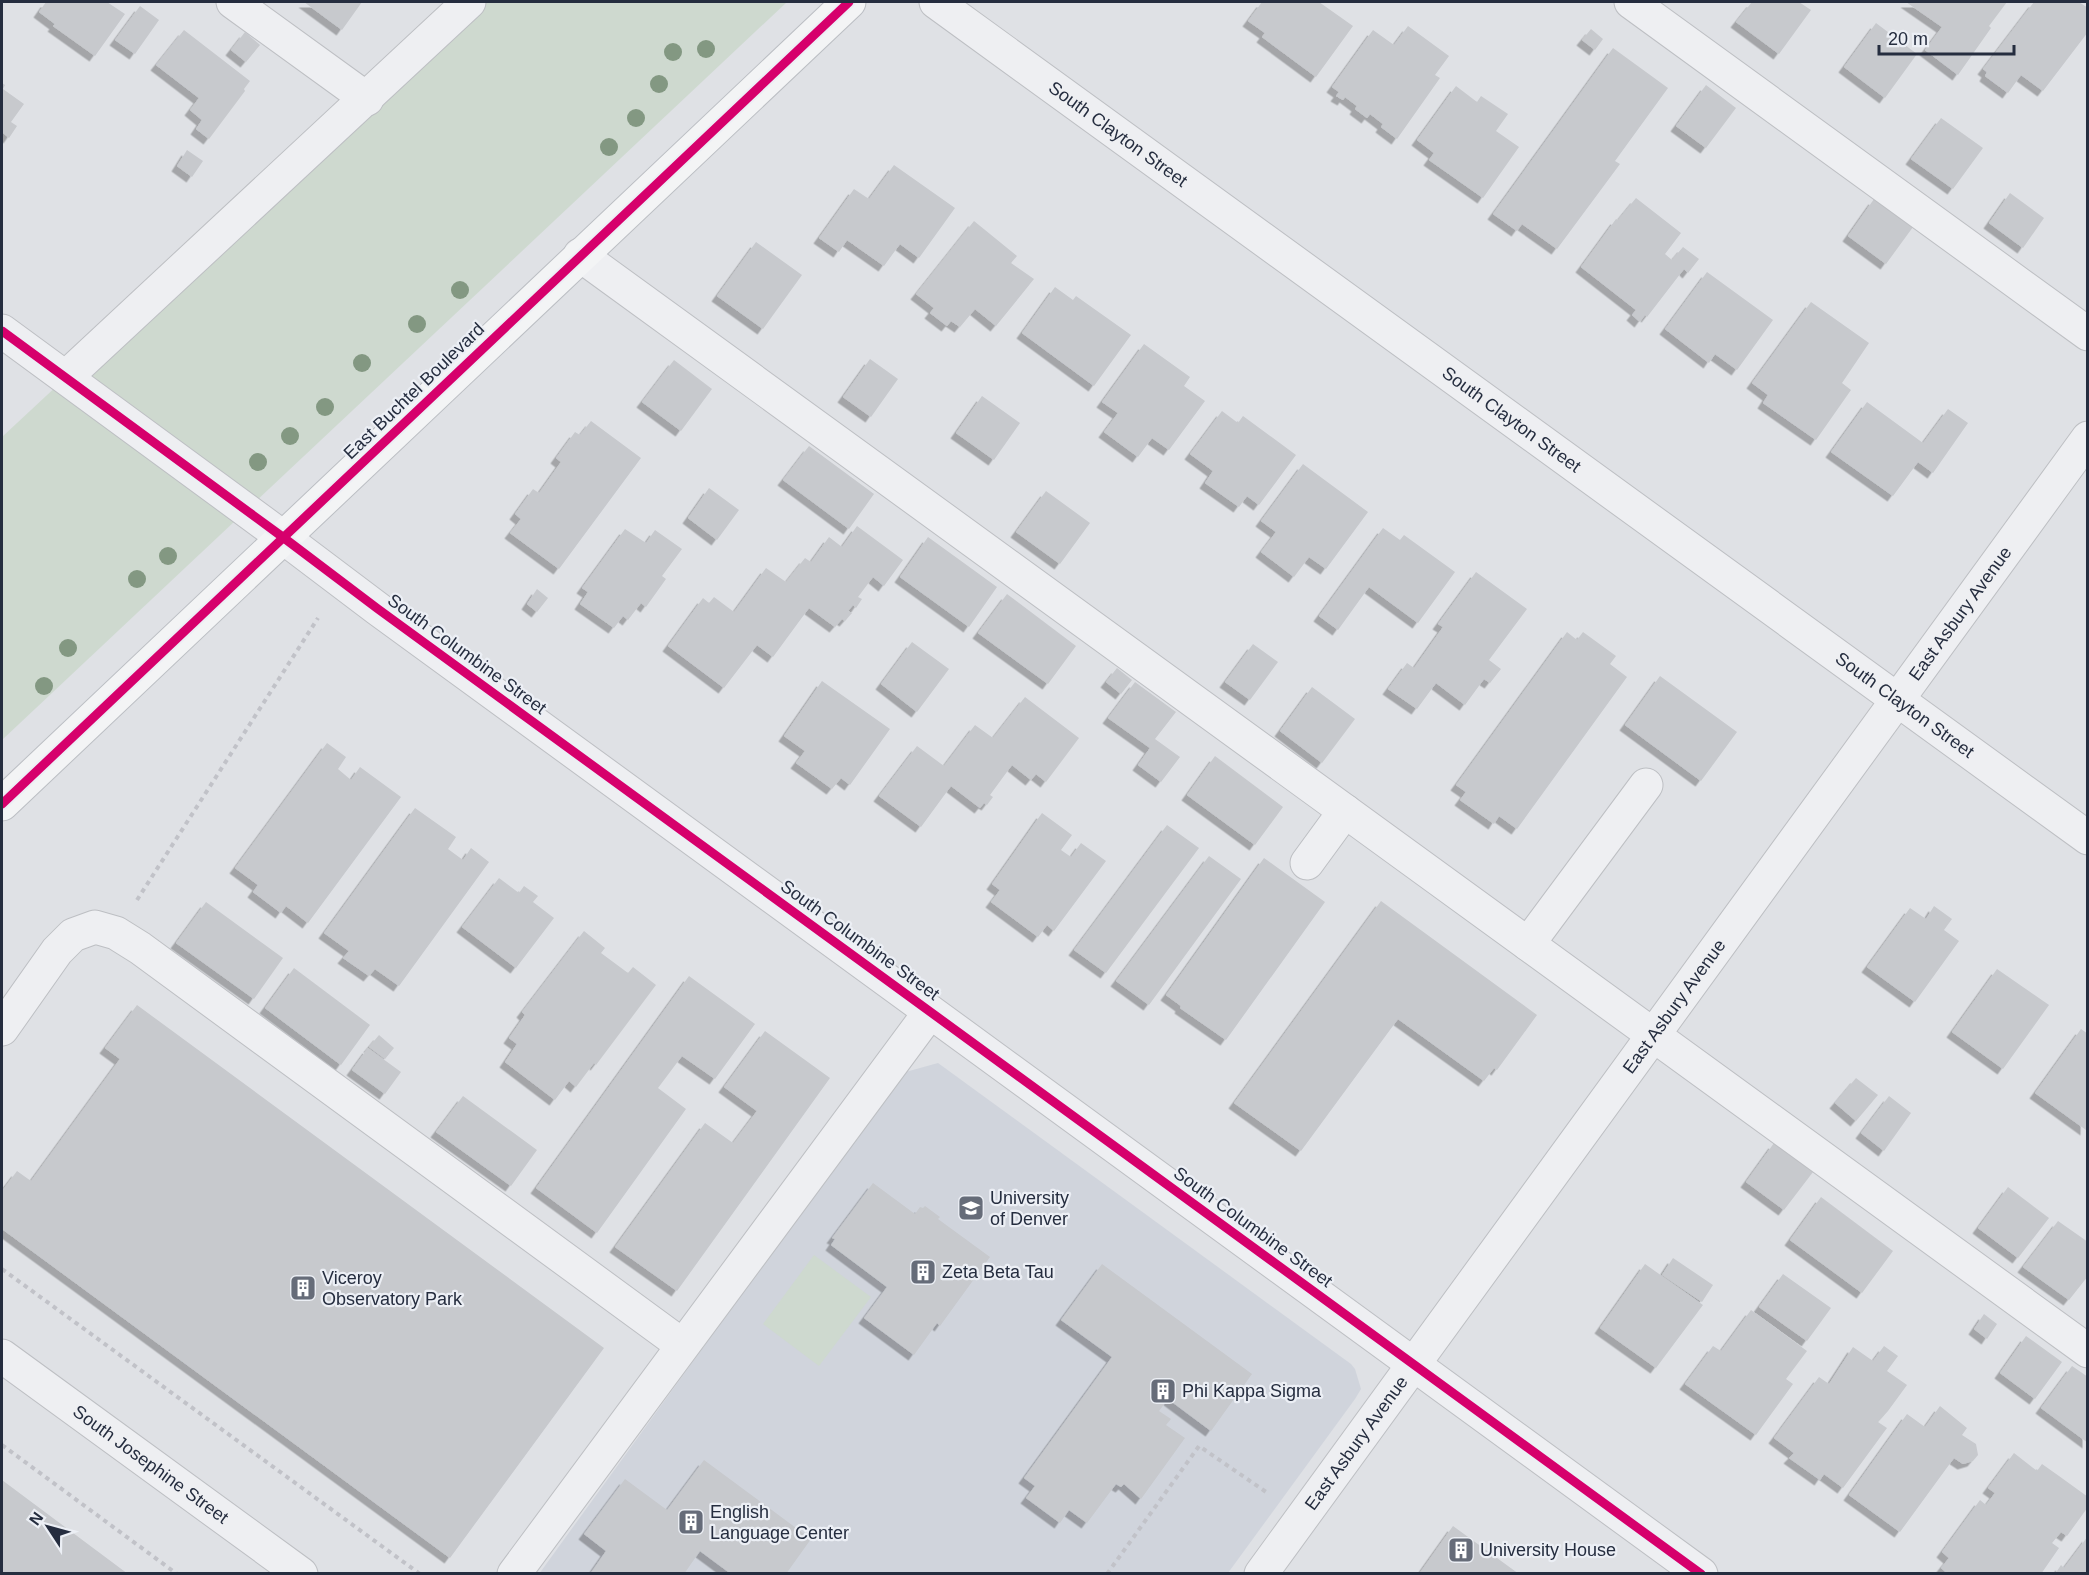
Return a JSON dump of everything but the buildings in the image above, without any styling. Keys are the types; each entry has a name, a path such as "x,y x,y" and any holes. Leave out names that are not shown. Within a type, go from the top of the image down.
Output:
{"main road":[{"name":"East Buchtel Boulevard","path":"2,804 849,2"}],"street":[{"path":"233,2 367,99"},
{"path":"66,377 469,2"},
{"name":"South Clayton Street","path":"936,2 2088,838"},
{"path":"1631,2 2088,334"},
{"path":"580,255 2088,1351"},
{"name":"South Columbine Street","path":"2,331 284,537 378,609 1701,1574"},
{"name":"East Asbury Avenue","path":"1261,1574 2088,438"},
{"path":"1528,944 1646,785"},
{"path":"1307,863 1345,811"},
{"path":"2,1029 57,951 73,935 95,927 116,933 140,948 682,1345"},
{"path":"514,1574 930,1012"},
{"name":"South Josephine Street","path":"2,1356 301,1574"}],"path":[{"path":"116,933 318,618"},
{"path":"2,1269 420,1574"},
{"path":"2,1445 177,1574"},
{"path":"1107,1574 1199,1446 1278,1500"}],"shaded area":[{"path":"469,2 787,2 2,740 2,437"},
{"name":"University of Denver","path":"938,1063 1355,1369 1361,1389 1355,1399 1228,1573 539,1574 902,1073"},
{"path":"814,1255 871,1297 819,1366 763,1324"}],"cycle path":[{"path":"2,804 849,2"},
{"path":"2,331 378,609 1701,1574"}],"place":[{"name":"University of Denver","path":"971,1208"},
{"name":"Zeta Beta Tau","path":"923,1272"},
{"name":"Viceroy Observatory Park","path":"303,1288"},
{"name":"Phi Kappa Sigma","path":"1163,1391"},
{"name":"English Language Center","path":"691,1522"},
{"name":"University House","path":"1461,1550"}]}
